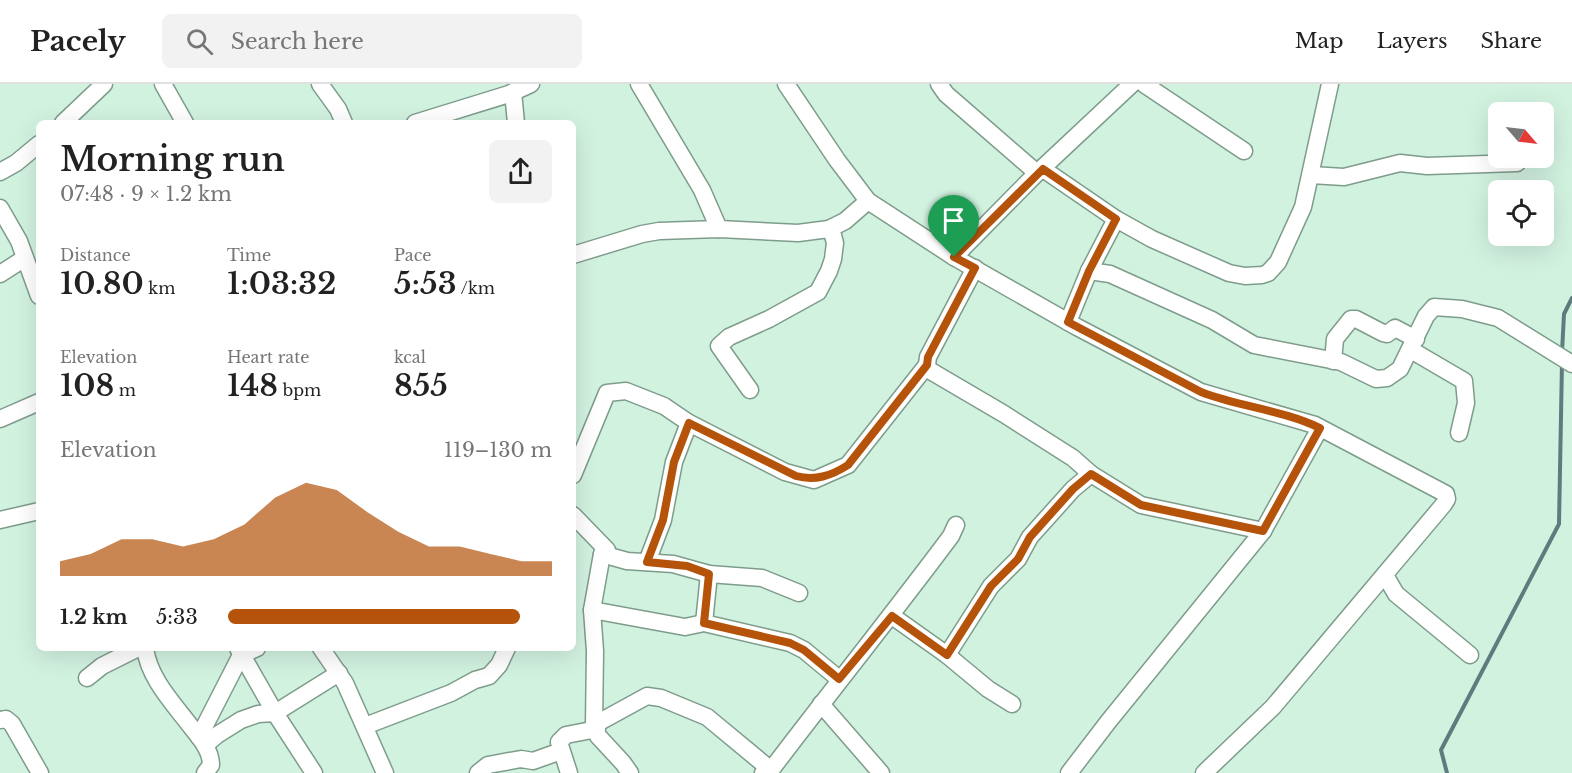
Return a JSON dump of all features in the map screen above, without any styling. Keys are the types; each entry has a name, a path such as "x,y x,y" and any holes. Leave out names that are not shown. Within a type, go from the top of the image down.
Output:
{"street":[{"path":"66,120 104,84"},
{"path":"164,84 183,120"},
{"path":"320,84 338,109 340,120"},
{"path":"423,120 531,84"},
{"path":"639,84 702,190 719,229"},
{"path":"786,84 837,160 868,201 954,257 1068,322 1201,392 1304,421 1446,494 1447,499 1444,504 1273,707 1204,773"},
{"path":"939,84 946,94 1040,171 1116,219 1152,239 1229,273 1245,276 1268,273 1278,262 1303,207 1330,84"},
{"path":"954,257 1132,84"},
{"path":"1144,84 1244,151"},
{"path":"508,90 515,120"},
{"path":"0,172 16,163 36,146"},
{"path":"1311,175 1344,177 1400,163 1427,166 1488,164"},
{"path":"576,254 659,231 719,229 798,233 831,228 845,221 868,201"},
{"path":"0,208 19,241 36,288"},
{"path":"1068,322 1089,271 1116,219"},
{"path":"750,390 719,346 729,337 769,319 818,292 833,259 835,243 831,228"},
{"path":"0,274 24,258"},
{"path":"576,469 607,393 626,391 664,406 689,423 785,472 814,480 841,470 848,465 927,365 928,357 975,268"},
{"path":"1089,271 1110,274 1212,320 1254,345 1333,361 1376,379 1387,378 1400,369 1434,307 1462,309 1498,318 1572,364"},
{"path":"1333,361 1335,339 1351,319 1354,318 1387,334 1395,328 1464,381 1466,403 1459,433"},
{"path":"927,365 933,374 1004,414 1073,458 1091,474 1141,505 1263,531"},
{"path":"0,419 36,403"},
{"path":"647,562 663,520 674,462 689,423"},
{"path":"1069,773 1122,704 1263,531 1320,428"},
{"path":"947,655 991,586 1018,559 1030,537 1073,489 1091,474"},
{"path":"0,520 36,512"},
{"path":"576,518 606,550 602,554 592,610 595,651 595,727 601,740 630,773"},
{"path":"569,773 559,742 566,735 595,727 647,696 661,698 707,717 767,771 892,616 951,536 956,525"},
{"path":"602,554 627,561 687,566 709,574 762,578 799,593"},
{"path":"704,623 709,574"},
{"path":"1385,575 1396,594 1470,655"},
{"path":"592,610 685,627 704,623 790,643 804,650 839,679"},
{"path":"892,616 947,655 988,689 1012,704"},
{"path":"87,678 102,666 132,651"},
{"path":"145,651 153,675 202,741 211,765 206,773"},
{"path":"202,741 239,651"},
{"path":"239,651 275,713 314,773"},
{"path":"323,651 339,673 385,773"},
{"path":"365,726 489,676 506,651"},
{"path":"202,741 217,735 241,720 258,714 275,713 339,673"},
{"path":"821,704 881,773"},
{"path":"0,720 6,719 12,724 40,773"},
{"path":"478,773 489,765 521,759 532,761 561,751"}],"waterway":[{"path":"1562,352 1564,314 1572,298"},
{"path":"1447,773 1441,750 1559,524 1562,362"}],"route":[{"path":"1043,169 1116,219 1089,271 1068,322 1201,392 1304,421 1320,428 1263,531 1141,505 1091,474 1073,489 1030,537 1018,559 991,586 947,655 892,616 839,679 804,650 790,643 704,623 709,574 687,566 647,562 663,520 674,462 689,423 796,476 814,480 841,470 848,465 927,365 928,357 975,268 954,257 1043,169"}]}
